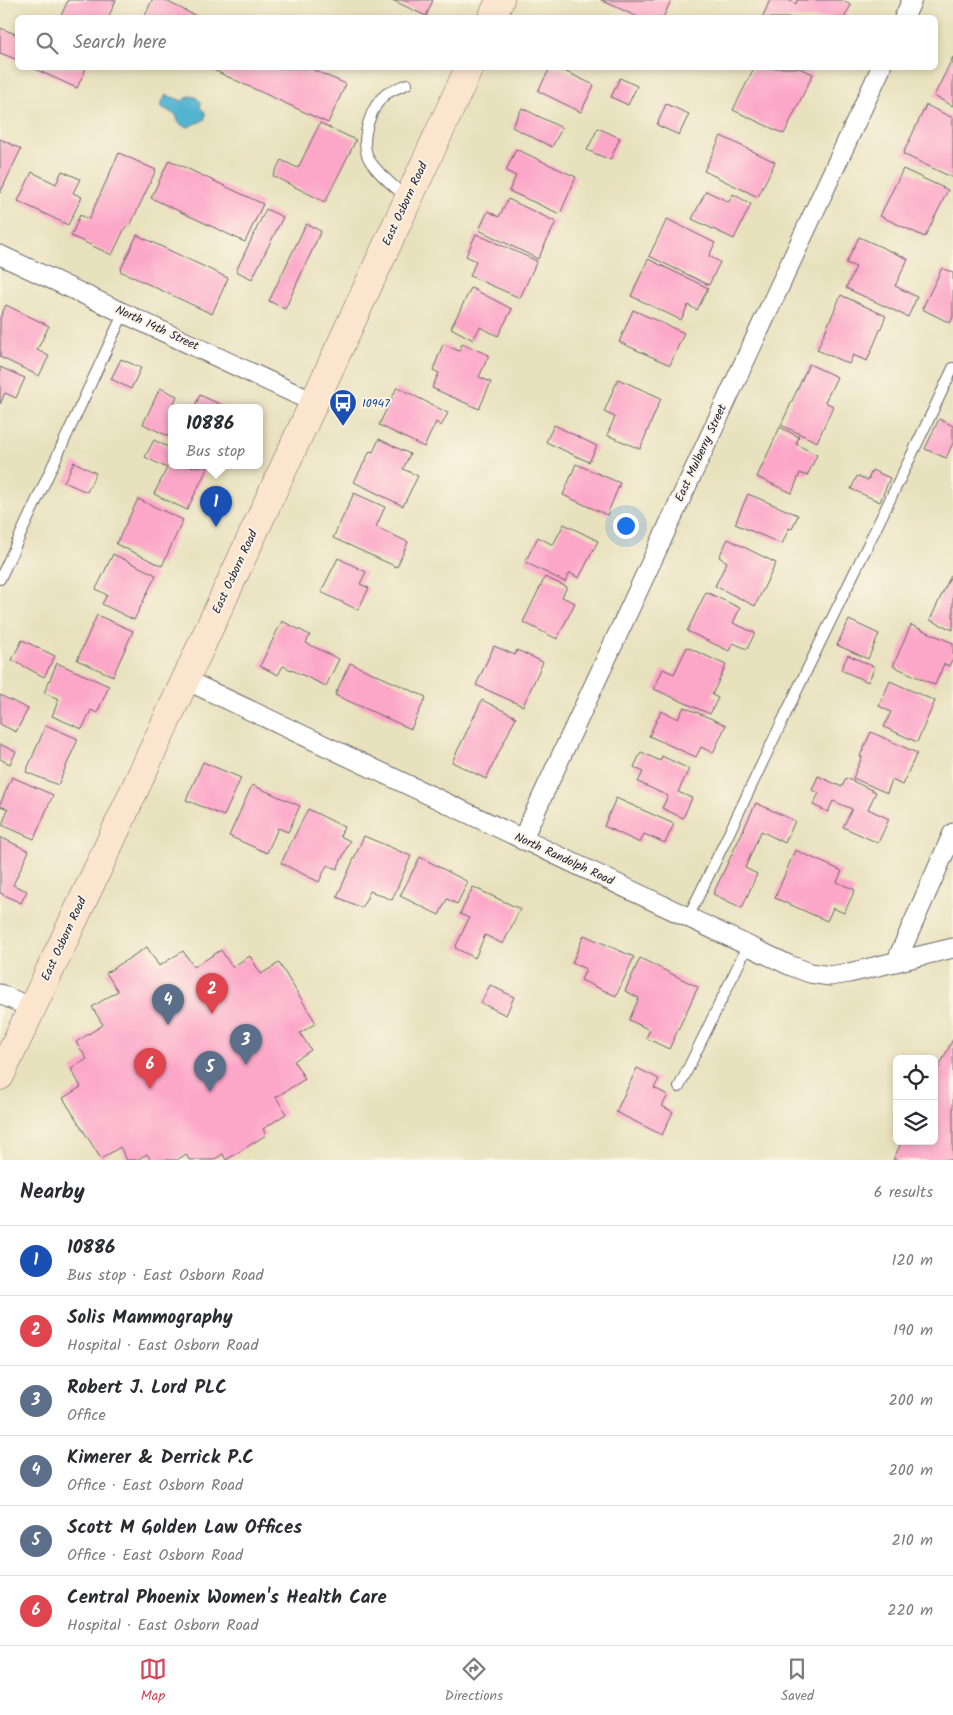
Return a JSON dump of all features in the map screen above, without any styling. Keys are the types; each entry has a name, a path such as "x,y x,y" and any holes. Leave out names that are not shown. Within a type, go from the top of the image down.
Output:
{"main road":[{"path":"493,15 500,0"},
{"name":"East Osborn Road","path":"0,1076 186,680 468,70"}],"street":[{"path":"905,15 912,0"},
{"name":"East Mulberry Street","path":"522,840 880,70"},
{"name":"North 14th Street","path":"0,254 313,402"},
{"name":"North Randolph Road","path":"186,680 522,840 810,973 830,976 849,973 953,948"},
{"path":"896,962 953,832"},
{"path":"0,994 32,1008"}],"lane":[{"path":"407,84 386,94 374,107 366,133 367,156 381,175 408,199"},
{"path":"0,579 124,312"},
{"path":"688,917 953,368"},
{"path":"679,1087 748,946"}],"water":[{"path":"166,95 183,101 189,96 196,97 201,102 200,107 205,112 205,119 189,127 180,124 177,116 160,106"}],"building":[{"path":"68,0 116,0 109,15 61,15"},
{"path":"152,0 164,0 194,15 145,15"},
{"path":"392,0 433,0 426,15"},
{"path":"601,0 671,0 664,15 634,15"},
{"path":"770,0 788,0 796,4 797,0 841,0 851,5 846,15 763,15"},
{"path":"0,28 15,34 15,59 0,53"},
{"path":"953,57 953,106 934,96"},
{"path":"37,70 85,70 77,88"},
{"path":"213,70 314,70 346,84 328,123"},
{"path":"549,70 562,70 594,85 581,112 538,91"},
{"path":"753,70 804,70 813,74 784,134 733,110"},
{"path":"620,78 637,86 628,105 611,97"},
{"path":"666,104 689,114 679,135 657,125"},
{"path":"926,105 953,118 953,178 903,154"},
{"path":"522,108 562,128 552,147 512,127"},
{"path":"320,123 356,140 325,202 273,176 281,160 298,168"},
{"path":"598,128 620,138 610,160 587,150"},
{"path":"721,136 775,162 758,197 704,171"},
{"path":"0,139 21,149 0,193"},
{"path":"516,149 576,177 560,214 509,191 516,176 506,171"},
{"path":"119,153 156,170 129,228 126,226 112,255 71,236 80,215 89,219"},
{"path":"169,160 263,204 245,242 151,198"},
{"path":"903,169 948,190 925,237 880,216"},
{"path":"62,171 80,179 73,193 82,197 68,225 18,201 32,172 56,184"},
{"path":"706,191 729,202 733,194 751,204 734,239 692,219"},
{"path":"508,199 556,222 538,259 479,230 488,211 499,217"},
{"path":"266,209 283,217 252,279 236,271"},
{"path":"667,219 715,243 709,256 720,262 709,285 649,256"},
{"path":"306,224 321,231 285,309 269,301"},
{"path":"476,234 537,261 520,298 470,276 476,261 466,256"},
{"path":"137,235 228,278 212,314 120,271"},
{"path":"859,237 908,259 895,286 917,297 908,317 846,288 856,267 846,263"},
{"path":"648,259 708,288 697,310 688,305 681,320 631,296"},
{"path":"942,268 953,273 953,317 950,323 922,309"},
{"path":"471,288 512,309 498,336 480,327 473,340 451,328"},
{"path":"841,295 886,316 867,361 853,355 849,364 817,350"},
{"path":"6,305 49,326 37,350 49,356 39,376 0,357 0,318"},
{"path":"633,310 684,333 670,365 619,342"},
{"path":"443,344 459,351 462,344 489,355 479,377 491,382 479,409 432,388 439,373 433,370"},
{"path":"121,359 141,368 131,389 111,379"},
{"path":"809,364 837,377 825,402 833,406 817,442 781,425"},
{"path":"0,367 25,378 16,398 5,393 0,404"},
{"path":"618,379 661,398 640,449 607,435 615,417 604,412"},
{"path":"397,387 448,413 441,426 436,422 424,447 379,425"},
{"path":"160,388 177,396 174,403 176,404 168,404 168,436 143,424"},
{"path":"200,395 219,404 196,404"},
{"path":"939,419 953,426 953,443 946,458 925,449"},
{"path":"554,425 597,446 589,462 546,442"},
{"path":"780,427 799,437 796,444 817,455 807,476 800,473 792,493 757,477"},
{"path":"379,439 410,454 403,469 418,476 403,506 354,482 370,451 373,452"},
{"path":"154,440 168,447 168,469 207,469 187,510 154,494 167,468 145,457"},
{"path":"74,462 96,473 87,492 64,482"},
{"path":"576,464 620,483 607,515 563,495"},
{"path":"872,470 890,478 880,502 851,489 857,476 868,480"},
{"path":"354,493 385,507 376,527 408,542 397,567 333,538"},
{"path":"748,494 798,515 792,529 789,528 782,544 735,524"},
{"path":"138,499 183,520 162,566 116,544"},
{"path":"564,524 598,541 579,578 570,573 565,582 525,562 538,537 553,545"},
{"path":"728,539 776,563 755,606 715,586 727,562 719,557"},
{"path":"113,554 156,575 134,620 102,604 107,595 96,589"},
{"path":"338,558 366,572 360,584 369,588 358,610 321,592"},
{"path":"951,575 953,576 953,630 930,620"},
{"path":"545,577 567,587 562,597 575,603 557,639 523,622"},
{"path":"706,592 740,608 733,623 755,633 747,649 733,643 729,651 687,631"},
{"path":"97,615 133,631 113,676 77,660"},
{"path":"849,620 879,634 868,659 837,645"},
{"path":"282,621 310,635 306,643 339,659 326,686 283,666 278,675 260,666"},
{"path":"911,625 953,643 953,658 949,666 944,664 935,685 893,666"},
{"path":"22,640 55,656 44,677 12,660"},
{"path":"494,646 515,655 517,650 543,662 523,706 476,685"},
{"path":"687,647 726,665 712,695 718,698 710,714 654,689 663,669 674,674"},
{"path":"848,655 875,667 868,682 841,670"},
{"path":"57,663 109,686 97,713 91,710 82,729 52,716 59,699 44,693"},
{"path":"350,663 426,697 411,729 335,695"},
{"path":"890,681 935,701 917,742 884,727 891,712 879,706"},
{"path":"0,695 28,709 16,732 0,724"},
{"path":"482,700 516,717 486,779 452,762"},
{"path":"684,707 726,725 713,753 701,747 696,757 649,736 661,711 678,719"},
{"path":"46,725 78,739 58,785 26,772"},
{"path":"871,732 917,753 902,785 892,780 887,793 853,778"},
{"path":"0,744 16,752 10,764 0,759"},
{"path":"641,752 660,761 662,756 689,769 678,792 692,798 683,818 662,808 668,796 638,782 643,772 634,767"},
{"path":"203,762 241,778 224,816 186,800"},
{"path":"818,776 842,787 846,778 876,792 868,809 889,819 878,843 843,827 852,809 833,801 828,812 813,805 819,793 812,790"},
{"path":"12,777 53,795 34,839 2,825 8,809 0,806 0,804"},
{"path":"252,785 300,806 288,832 278,828 267,853 229,836"},
{"path":"616,798 674,824 665,843 644,834 640,843 604,826"},
{"path":"756,803 795,821 785,843 761,831 745,868 757,874 742,908 713,894"},
{"path":"308,809 344,827 340,836 350,841 337,869 327,865 319,882 281,863"},
{"path":"364,836 411,856 392,900 370,891 362,908 337,897"},
{"path":"0,837 29,851 13,885 27,891 21,903 0,893"},
{"path":"795,850 842,871 837,882 855,890 844,913 833,908 827,921 775,898"},
{"path":"420,857 468,882 457,904 447,899 439,915 400,896"},
{"path":"473,887 520,909 503,944 485,935 475,958 455,948 469,918 460,914"},
{"path":"584,935 634,957 616,996 581,980 586,969 572,963"},
{"path":"147,947 159,966 183,951 194,967 221,950 232,967 250,956 261,974 279,963 316,1023 300,1033 311,1050 294,1061 305,1079 276,1097 286,1114 263,1129 266,1135 226,1160 223,1154 213,1160 189,1160 186,1154 177,1160 151,1160 147,1154 137,1160 127,1160 120,1147 101,1159 63,1098 81,1087 71,1069 87,1059 76,1042 103,1025 92,1007 118,991 106,973"},
{"path":"640,958 698,987 669,1049 646,1038 650,1030 629,1020 639,998 625,991"},
{"path":"490,985 514,997 506,1015 481,1003"},
{"path":"953,1039 953,1160 893,1160 900,1145 938,1145 938,1069"},
{"path":"637,1068 659,1079 654,1088 668,1095 662,1106 673,1112 662,1135 616,1112"}],"place":[{"name":"10947","path":"343,427"},
{"name":"10886","path":"216,527"},
{"name":"Solis Mammography","path":"212,1014"},
{"name":"Kimerer & Derrick P.C","path":"168,1025"},
{"name":"Robert J. Lord PLC","path":"246,1065"},
{"name":"Central Phoenix Women's Health Care","path":"150,1089"},
{"name":"Scott M Golden Law Offices","path":"210,1092"}]}
